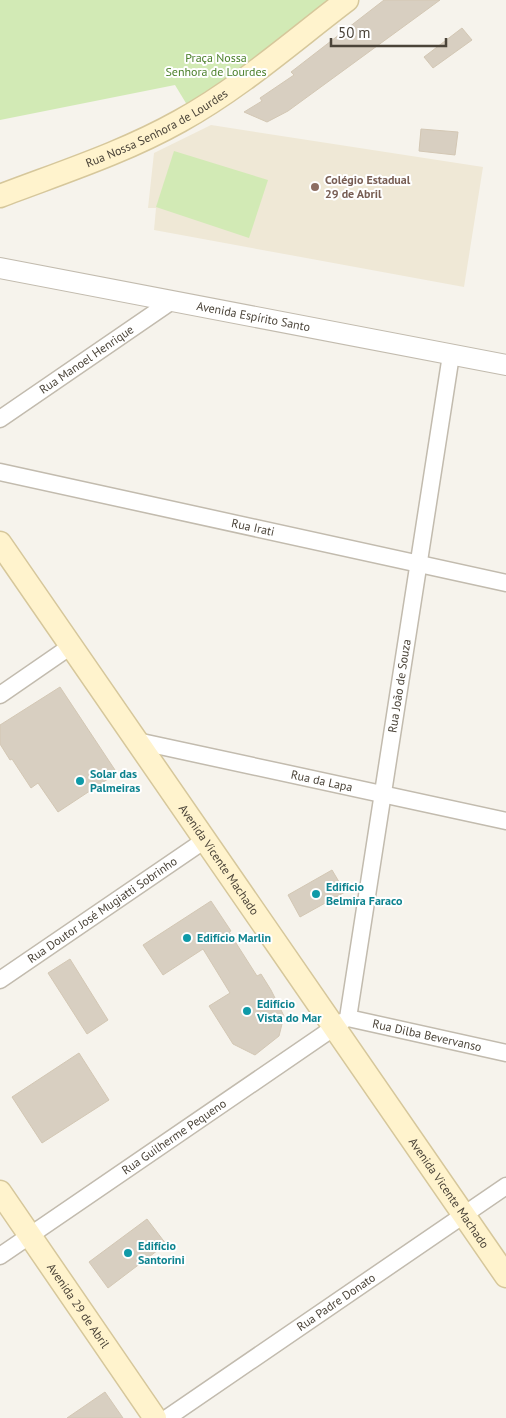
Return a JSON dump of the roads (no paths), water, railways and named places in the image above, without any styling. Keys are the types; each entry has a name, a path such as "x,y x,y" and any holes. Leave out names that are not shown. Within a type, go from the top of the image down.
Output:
{"main road":[{"name":"Rua Nossa Senhora de Lourdes","path":"0,196 125,148 180,121 206,106 347,0"},
{"name":"Avenida Vicente Machado","path":"0,543 205,840 341,1023 464,1215 506,1276"},
{"name":"Avenida 29 de Abril","path":"0,1192 155,1418"}],"street":[{"name":"Avenida Espírito Santo","path":"0,268 506,365"},
{"name":"Rua Manoel Henrique","path":"0,419 172,301"},
{"name":"Rua João de Souza","path":"341,1023 382,794 451,354"},
{"name":"Rua Irati","path":"0,472 506,584"},
{"path":"0,695 71,646"},
{"name":"Rua da Lapa","path":"137,741 506,821"},
{"name":"Rua Doutor José Mugiatti Sobrinho","path":"0,980 205,840"},
{"name":"Rua Dilba Bevervanso","path":"341,1023 506,1053"},
{"name":"Rua Guilherme Pequeno","path":"0,1256 341,1023"},
{"name":"Rua Padre Donato","path":"167,1418 506,1186"}],"place":[{"name":"Colégio Estadual 29 de Abril","path":"315,187"},
{"name":"Solar das Palmeiras","path":"80,781"},
{"name":"Edifício Belmira Faraco","path":"316,894"},
{"name":"Edifício Marlin","path":"187,938"},
{"name":"Edifício Vista do Mar","path":"247,1011"},
{"name":"Edifício Santorini","path":"128,1253"}],"park label":[{"name":"Praça Nossa Senhora de Lourdes","path":"216,65"}]}
